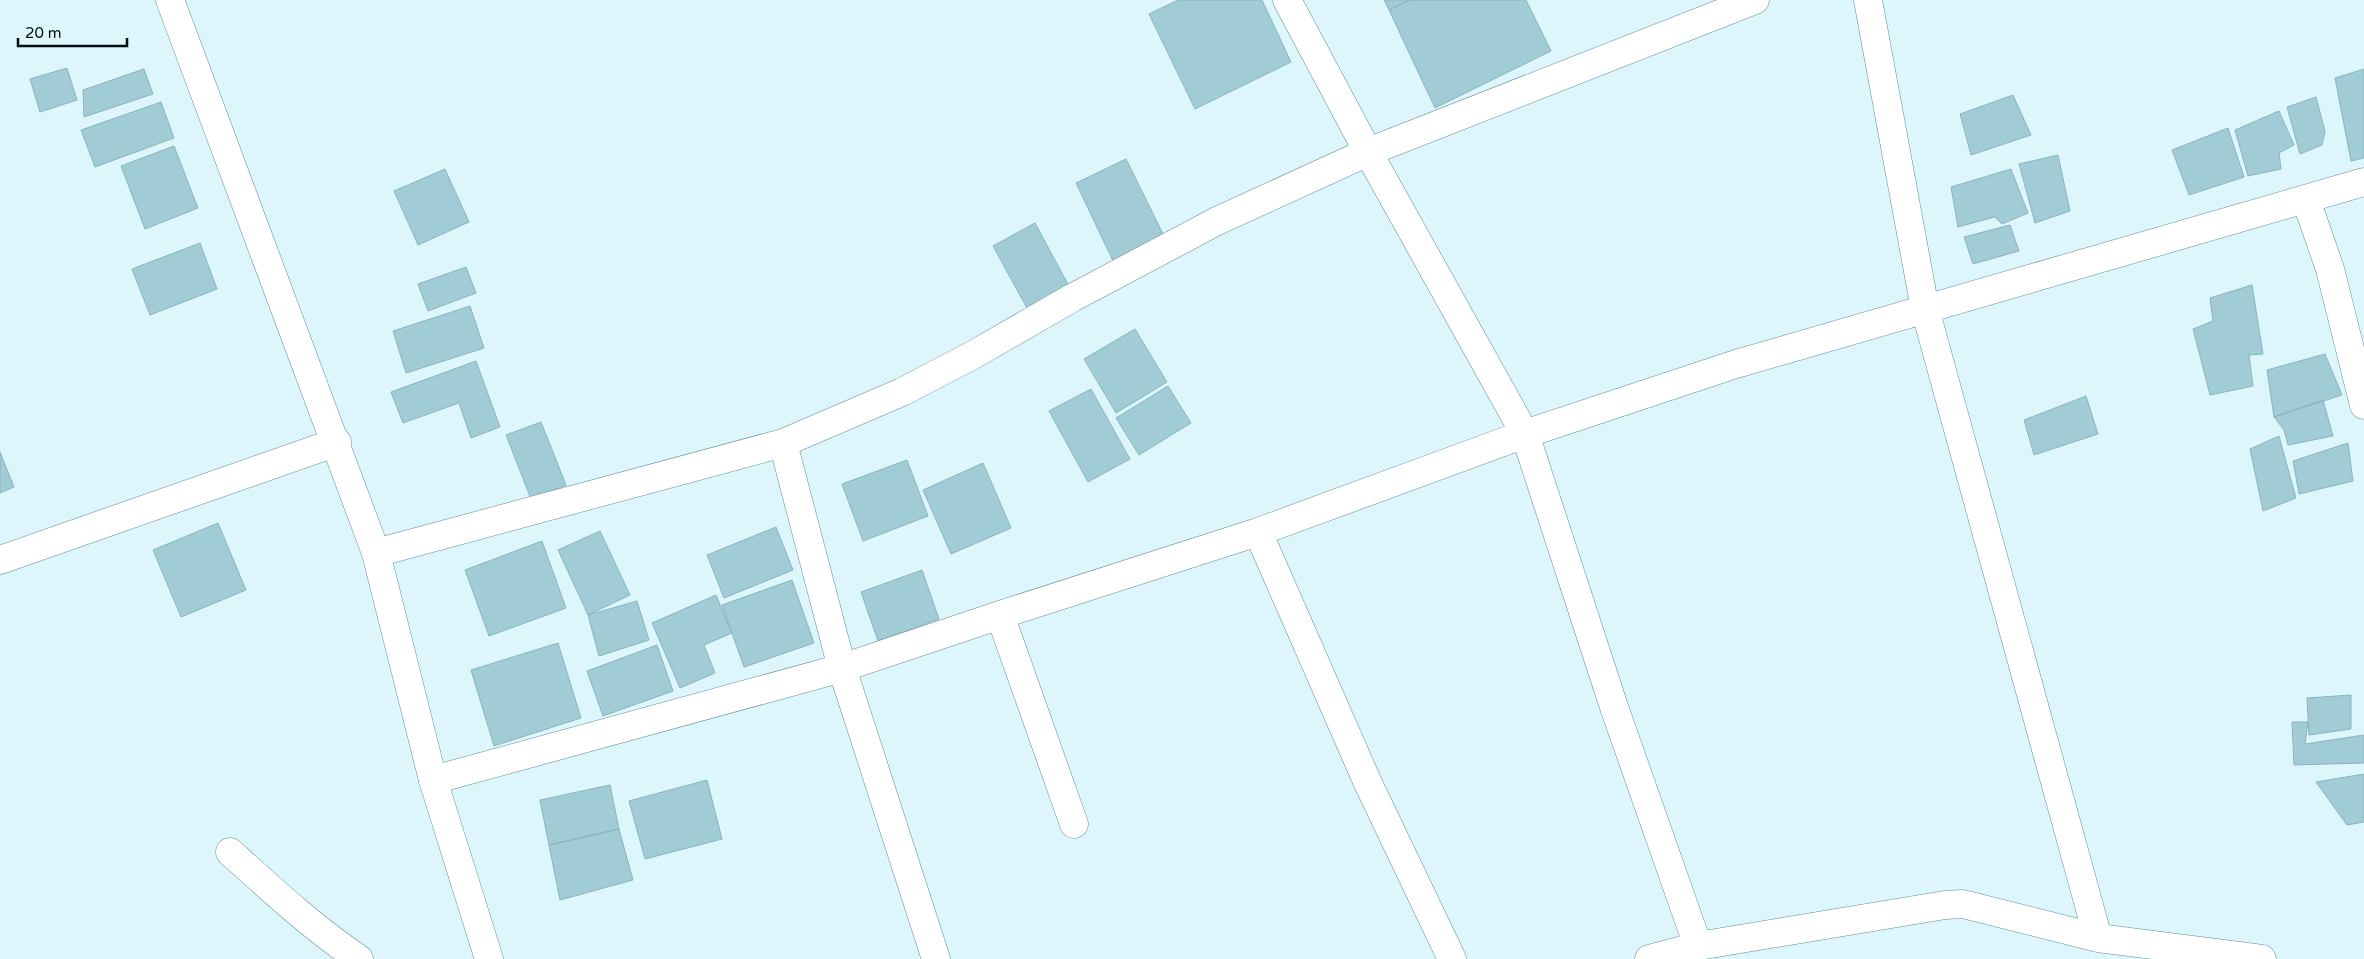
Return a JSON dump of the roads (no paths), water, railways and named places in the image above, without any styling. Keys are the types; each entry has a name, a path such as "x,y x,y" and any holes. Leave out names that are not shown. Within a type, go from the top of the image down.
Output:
{"street":[{"path":"170,0 337,442 376,553 434,780 489,959"},
{"path":"1287,0 1368,152 1525,434 1614,706 1698,946"},
{"path":"376,553 783,443 902,392 973,356 1072,298 1217,222 1368,152 1755,0"},
{"path":"1868,0 1925,309 2098,938"},
{"path":"434,780 842,668 1258,532 1525,434 1736,364 2364,182"},
{"path":"2306,200 2330,269 2364,405"},
{"path":"0,560 337,442"},
{"path":"783,443 842,668 936,959"},
{"path":"1258,532 1367,781 1452,959"},
{"path":"1000,615 1074,824"},
{"path":"230,852 326,937 359,959"},
{"path":"1649,959 1698,946 1944,905 1962,904 2098,938 2262,959"}]}
